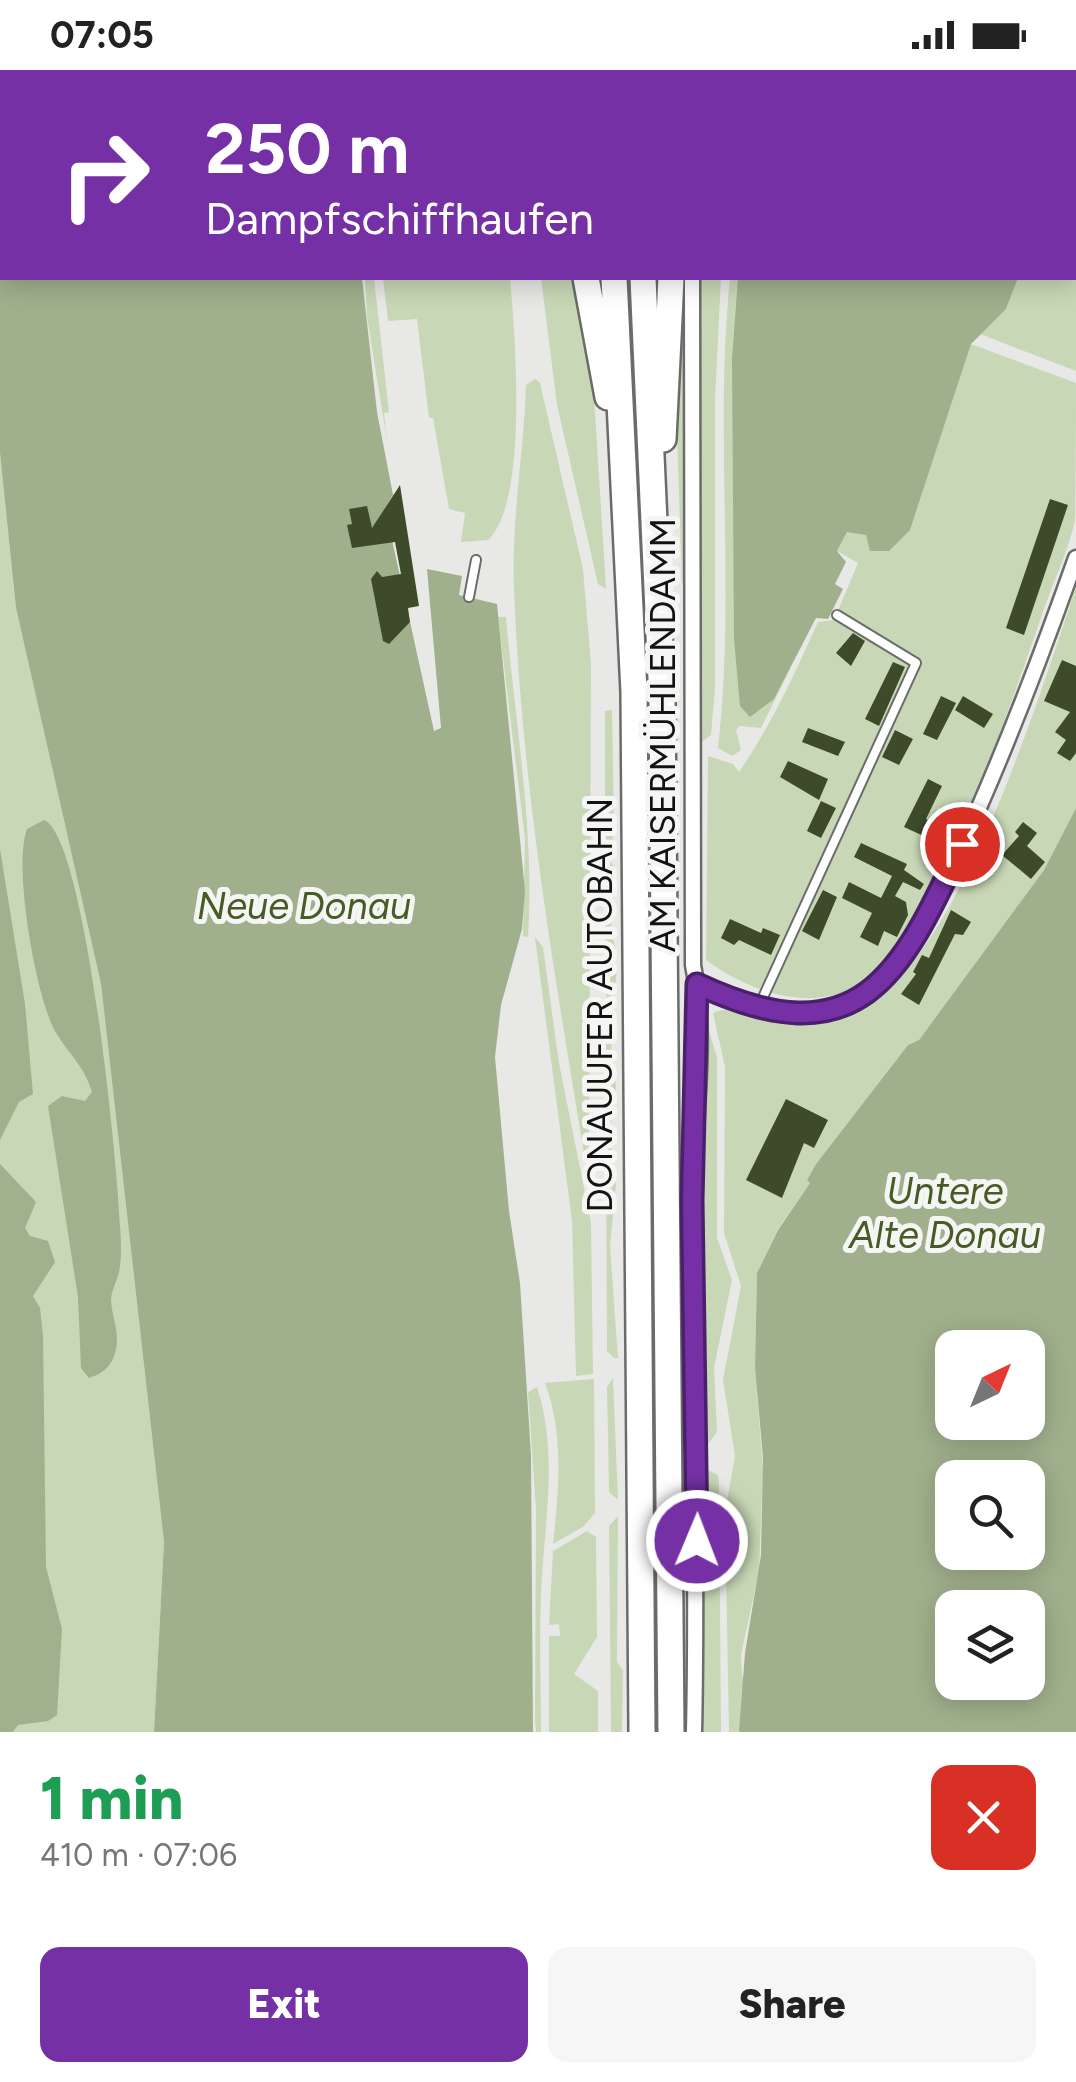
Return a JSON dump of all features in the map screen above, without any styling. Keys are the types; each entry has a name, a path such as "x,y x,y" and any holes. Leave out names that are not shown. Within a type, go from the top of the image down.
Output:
{"highway":[{"path":"586,280 624,475"},
{"name":"DONAUUFER AUTOBAHN","path":"614,280 634,692 642,1732"},
{"name":"DONAUUFER AUTOBAHN","path":"643,280 662,700 671,1732"},
{"path":"654,498 668,407 671,280"}],"street":[{"name":"AM KAISERMÜHLENDAMM","path":"692,280 693,965 697,984 692,1200 698,1504 694,1732"},
{"path":"697,984 759,1007 786,1012 839,1007 869,992 897,968 932,908 992,779 1076,558"}],"lane":[{"path":"469,597 476,560"},
{"path":"759,1007 916,662 836,615"}],"shaded area":[{"path":"365,280 374,280 389,412 384,413 387,441 367,317"},
{"path":"383,280 510,280 516,375 514,455 501,520 488,540 461,542 465,513 449,509 433,418 429,418 417,319 388,321"},
{"path":"541,280 576,280 594,397 606,589 598,584 557,405"},
{"path":"680,280 684,280 686,583 682,583 677,434"},
{"path":"699,280 721,280 715,400 715,688 711,735 699,744"},
{"path":"730,280 738,280 734,578 790,669 761,728 740,726 736,730 741,750 732,756 718,748 725,631 726,337"},
{"path":"1017,280 1076,280 1076,371 980,334 1006,309"},
{"path":"971,344 1076,383 1075,520 1069,542 971,806 946,862 893,952 867,979 827,997 784,996 763,990 706,960 708,756 733,764 739,772 751,754 818,622 834,620 858,563 837,551 847,532 910,530"},
{"path":"535,379 540,383 583,569 591,664 589,1157 584,1153 550,943 518,660 514,538 526,385"},
{"path":"0,453 16,608 101,984 164,1542 154,1732 0,1732"},
{"path":"1076,587 1076,808 1044,870 919,1040 908,1045 816,1164 807,1180 810,1183 778,1229 757,1273 755,1368 763,1470 759,1571 741,1655 742,1676 748,1681 747,1732 729,1732 725,1513 735,1456 723,1380 741,1286 724,1233 725,1067 713,1013 733,1010 794,1021 828,1018 860,1007 896,980 931,937 992,818 1019,753"},
{"path":"498,617 506,617 523,777 529,857 528,937 523,936 525,839"},
{"path":"612,710 614,826 610,861 615,868 611,931 616,950 605,948 605,711"},
{"path":"44,820 59,840 86,941 118,1193 121,1261 111,1301 117,1346 108,1366 89,1378 81,1368 78,1297 48,1106 62,1096 85,1101 92,1092 46,1009 24,898 23,847 27,829"},
{"path":"0,849 25,1004 33,1094 19,1102 0,1140"},
{"path":"535,937 543,947 559,1063 591,1223 593,1374 576,1376 572,1221"},
{"path":"607,969 617,969 610,1034 616,1087 610,1125 605,1118"},
{"path":"705,1018 717,1057 717,1238 732,1280 714,1368 717,1432 706,1447 698,1254"},
{"path":"682,1108 687,1108 689,1529 685,1534"},
{"path":"610,1142 616,1183 610,1246 618,1358 607,1351 606,1148"},
{"path":"0,1164 36,1202 25,1228 30,1236 48,1241 55,1262 33,1296 40,1308 43,1335 46,1567 62,1629 57,1715 48,1721 18,1725 13,1732 0,1732"},
{"path":"613,1378 618,1500 609,1492 607,1387"},
{"path":"594,1379 595,1513 584,1526 553,1544 557,1442 545,1383"},
{"path":"537,1387 549,1464 540,1611 541,1732 536,1732 535,1719 536,1509 528,1392"},
{"path":"706,1469 718,1475 719,1483 721,1732 702,1732"},
{"path":"618,1516 617,1662 623,1670 622,1732 611,1732 609,1526"},
{"path":"587,1531 596,1537 597,1637 574,1674 598,1691 598,1732 549,1732 549,1636 560,1636 559,1624 549,1625 553,1551"}],"water":[{"name":"Neue Donau","path":"0,280 362,280 377,412 393,495 385,508 434,731 441,728 427,569 462,576 459,595 497,604 525,891 522,929 501,1005 495,1057 509,1211 520,1283 531,1455 533,1732 154,1732 164,1542 101,984 16,608 0,453"},
{"path":"738,280 1017,280 1006,309 971,344 910,530 889,551 870,551 866,535 847,532 837,551 846,562 835,584 843,589 828,619 816,618 774,699 750,717 740,706 734,639 732,359"},
{"name":"Untere Alte Donau","path":"1076,808 1076,1732 739,1732 745,1653 761,1555 763,1458 755,1368 757,1273 778,1230 810,1183 807,1180 816,1164 908,1045 919,1040 1044,870"}],"building":[{"path":"400,485 419,606 408,608 410,622 389,644 383,641 371,579 377,571 382,577 401,574 395,542 352,548 347,525 352,524 349,509 367,506 372,528"},
{"path":"1050,499 1068,505 1024,635 1006,628"},
{"path":"853,633 865,641 851,666 836,653"},
{"path":"1062,660 1076,666 1076,753 1070,761 1057,753 1066,740 1055,732 1070,712 1044,701"},
{"path":"893,662 905,667 879,726 865,719"},
{"path":"941,696 956,703 937,740 923,734"},
{"path":"963,696 993,714 984,728 955,710"},
{"path":"808,728 845,742 838,756 802,742"},
{"path":"895,730 913,739 899,765 882,757"},
{"path":"788,761 828,779 819,800 780,777"},
{"path":"928,779 942,786 926,819 937,825 930,839 904,827"},
{"path":"821,801 836,808 821,838 807,831"},
{"path":"1023,822 1037,833 1027,846 1045,862 1031,879 1002,855 1019,836 1015,832"},
{"path":"861,843 907,864 904,870 924,884 920,890 903,882 895,896 906,902 908,915 897,937 884,931 878,946 860,937 872,913 842,898 849,882 881,898 892,876 854,857"},
{"path":"823,890 837,897 819,940 802,931"},
{"path":"951,910 971,922 963,935 955,934 919,1005 901,994 916,974 913,972 922,955 929,958"},
{"path":"730,919 761,933 763,928 780,935 771,955 739,940 734,945 721,938"},
{"path":"786,1099 828,1120 814,1148 804,1143 782,1198 746,1180"}],"route":[{"path":"697,1541 692,1200 697,984 741,1002 786,1012 818,1012 839,1007 869,992 897,968 932,908 962,844"}]}
